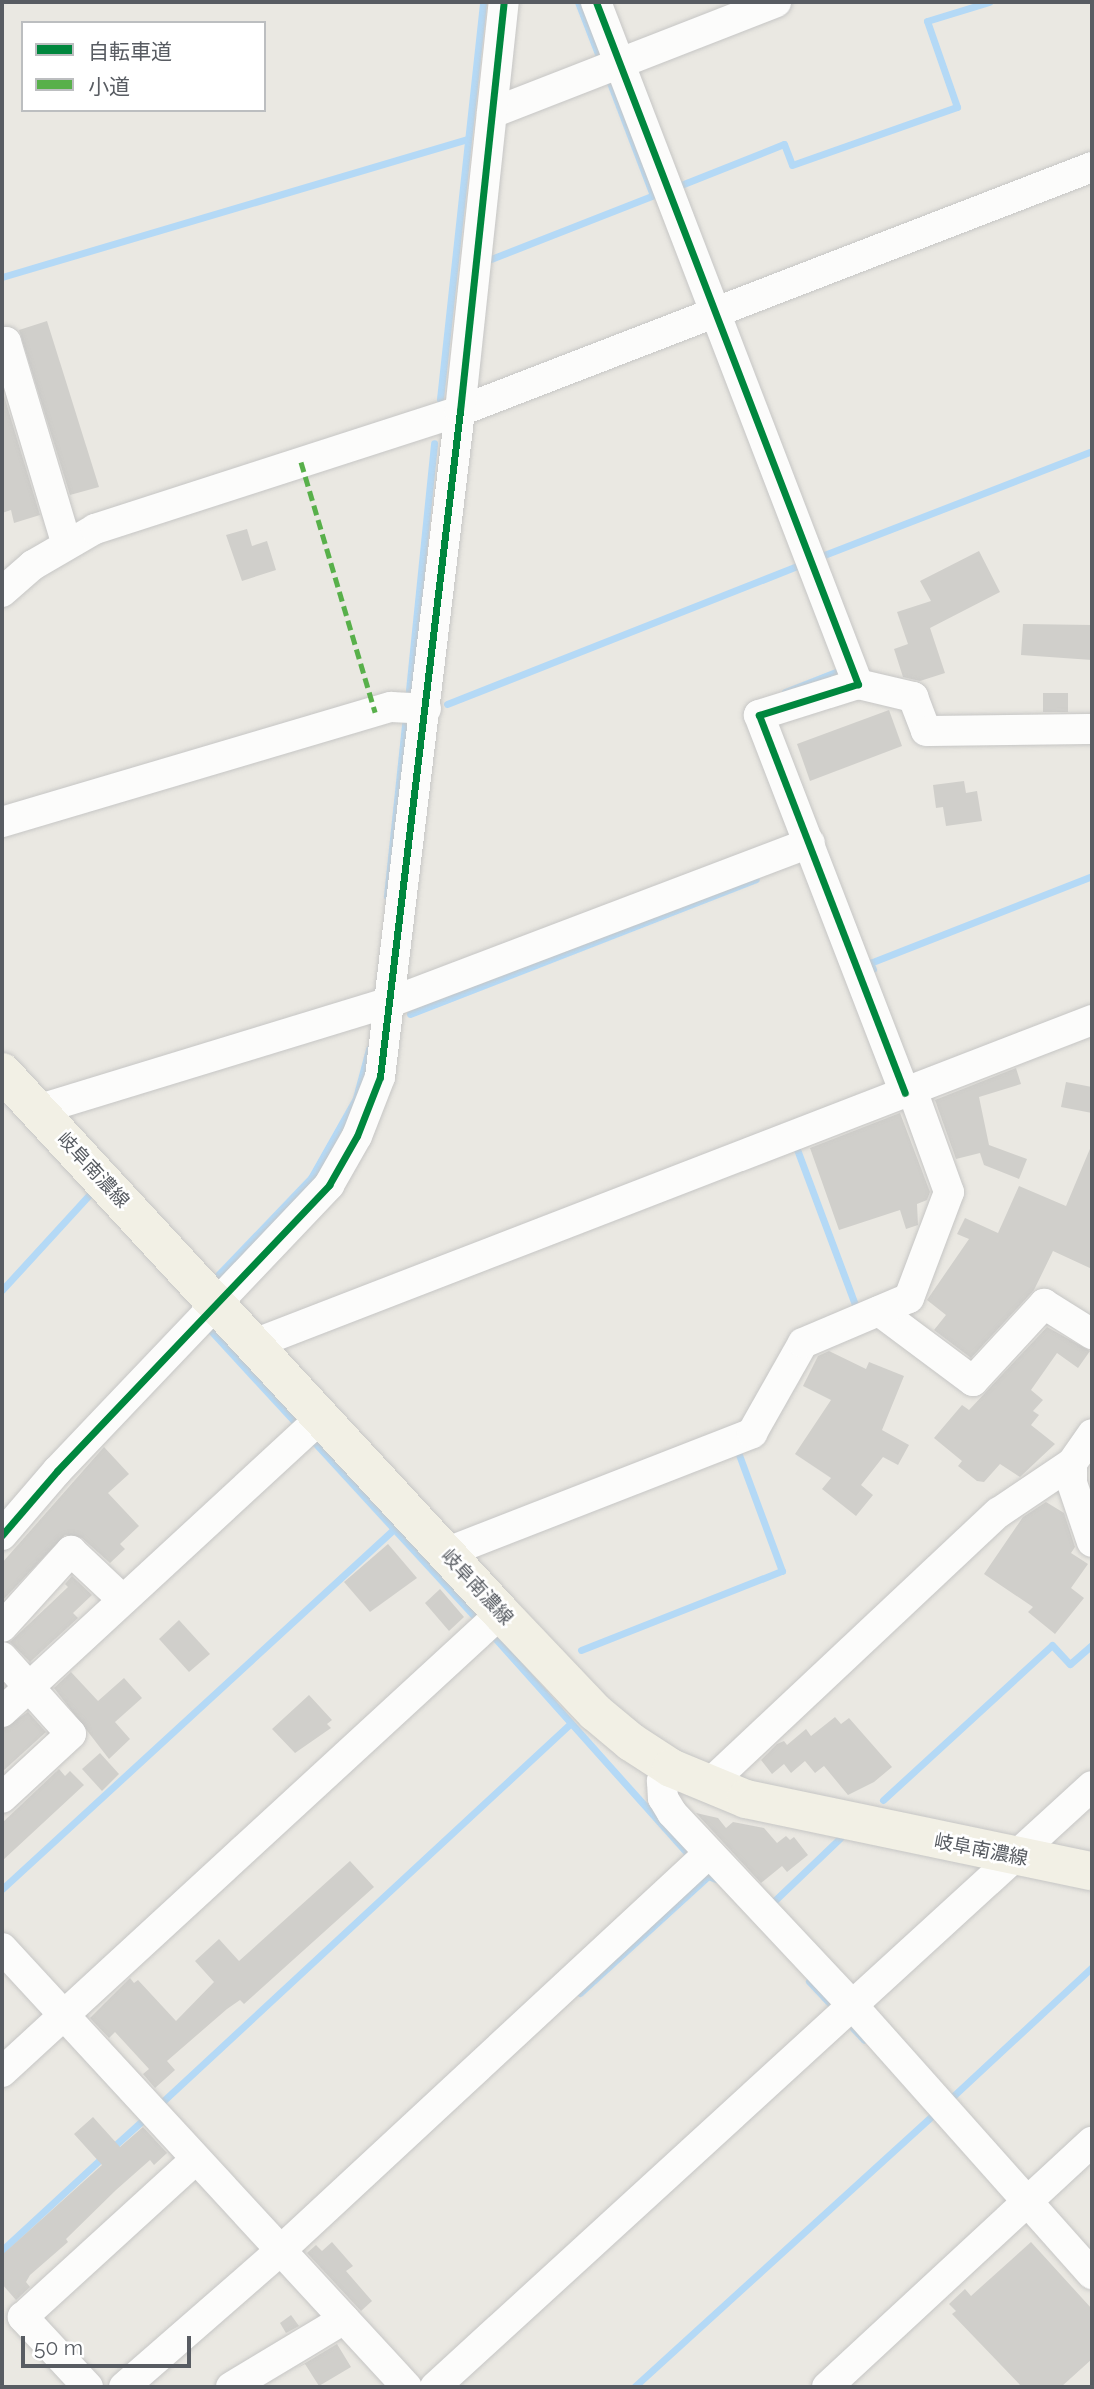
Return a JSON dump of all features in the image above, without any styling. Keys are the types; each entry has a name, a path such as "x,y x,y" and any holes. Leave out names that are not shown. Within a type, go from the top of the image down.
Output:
{"main road":[{"name":"岐阜南濃線","path":"2,1072 595,1712 671,1768 708,1784 825,1819 1092,1871"}],"street":[{"path":"2,1535 57,1471 329,1185 357,1136 380,1077 426,709 504,2"},
{"path":"596,2 858,684"},
{"path":"492,113 776,2"},
{"path":"2,593 66,542 131,515 460,411 715,315 1092,167"},
{"path":"2,343 6,342 66,542"},
{"path":"446,1553 752,1433 803,1343 909,1298 949,1192 759,715 858,684 913,697 926,732 1092,729"},
{"path":"2,822 391,707 426,709"},
{"path":"37,1110 391,1002 810,843"},
{"path":"254,1344 1092,1020"},
{"path":"879,1311 974,1381 1044,1304 1092,1334"},
{"path":"2,1712 321,1418"},
{"path":"708,1784 998,1513 1072,1462 1092,1434"},
{"path":"1072,1462 1072,1483 1092,1542"},
{"path":"2,1627 71,1551 123,1600"},
{"path":"2,2072 501,1613"},
{"path":"2,1657 71,1734 2,1798"},
{"path":"671,1768 662,1781 663,1798 709,1853 854,2007 1092,2274"},
{"path":"435,2387 854,2007 1092,1786"},
{"path":"124,2387 280,2251 709,1853"},
{"path":"2,1948 407,2387"},
{"path":"827,2387 1092,2142"},
{"path":"88,2387 23,2317 195,2159"},
{"path":"231,2387 344,2319"}],"building":[{"path":"47,321 99,487 70,495 19,330"},
{"path":"2,389 40,515 14,523 11,510 2,513"},
{"path":"247,529 252,546 267,541 276,570 242,581 226,535"},
{"path":"979,551 1000,592 930,628 945,673 920,681 903,677 894,649 908,644 897,612 931,601 920,581"},
{"path":"1023,624 1092,625 1092,660 1021,655"},
{"path":"1043,693 1068,693 1068,712 1043,712"},
{"path":"889,710 902,746 810,781 797,744"},
{"path":"964,781 966,793 977,791 982,821 946,826 943,807 936,808 933,785"},
{"path":"1016,1068 1021,1084 979,1097 989,1145 1027,1159 1019,1179 984,1165 980,1153 956,1159 935,1100"},
{"path":"1066,1082 1092,1087 1092,1113 1061,1107"},
{"path":"900,1113 930,1192 927,1200 917,1204 918,1225 906,1229 900,1210 839,1230 810,1148"},
{"path":"1092,1144 1092,1269 1053,1251 1034,1290 971,1358 934,1330 946,1315 927,1300 969,1239 957,1234 965,1218 998,1233 1019,1186 1066,1206"},
{"path":"1047,1327 1090,1351 1078,1368 1057,1353 1031,1390 1043,1400 1033,1411 1039,1415 1031,1425 1055,1444 1020,1477 1000,1464 984,1482 977,1481 958,1466 962,1461 934,1438 962,1405 969,1410"},
{"path":"829,1351 866,1369 869,1362 904,1376 882,1430 909,1445 898,1465 883,1457 861,1485 873,1495 856,1516 822,1489 831,1478 795,1454 831,1400 803,1386 818,1356"},
{"path":"104,1447 129,1474 108,1493 139,1526 120,1544 125,1549 110,1563 82,1538 65,1535 2,1601 2,1563"},
{"path":"1046,1502 1064,1513 1075,1547 1071,1553 1088,1564 1071,1588 1084,1598 1055,1634 1028,1612 1033,1607 984,1574 1023,1517"},
{"path":"388,1544 417,1578 370,1612 344,1582"},
{"path":"72,1576 92,1595 73,1613 78,1618 30,1662 10,1642 68,1587 65,1584"},
{"path":"440,1589 464,1617 449,1631 425,1603"},
{"path":"179,1620 210,1654 189,1672 159,1639"},
{"path":"71,1672 98,1701 124,1678 142,1698 115,1722 130,1739 109,1759 54,1688"},
{"path":"309,1695 332,1720 327,1724 331,1728 295,1753 272,1729"},
{"path":"28,1712 46,1732 2,1772 2,1729"},
{"path":"835,1717 841,1724 849,1718 892,1767 874,1782 848,1795 824,1766 815,1773 805,1761 791,1773 784,1764 772,1774 761,1760 777,1744 784,1741 787,1745 806,1729 811,1736"},
{"path":"100,1753 119,1774 102,1791 82,1769"},
{"path":"59,1769 65,1776 70,1771 84,1785 2,1861 2,1823"},
{"path":"696,1813 718,1818 726,1828 733,1822 764,1828 777,1843 786,1836 790,1840 794,1837 808,1855 787,1872 782,1866 761,1883"},
{"path":"350,1861 374,1887 244,2004 240,2000 227,2009 167,2061 175,2070 155,2088 143,2074 149,2069 115,2032 109,2038 90,2018 130,1978 134,1983 138,1980 176,2021 214,1982 195,1961 219,1939 239,1961"},
{"path":"93,2117 120,2147 143,2127 167,2153 154,2165 150,2160 116,2190 66,2239 68,2242 30,2275 26,2282 30,2287 16,2300 2,2284 2,2255 102,2165 74,2134"},
{"path":"332,2242 353,2266 346,2271 372,2301 361,2311 307,2253 316,2245 322,2251"},
{"path":"1031,2242 1092,2309 1092,2359 1061,2387 1022,2387 952,2314 956,2311 949,2304 965,2289 971,2296"},
{"path":"291,2315 299,2326 286,2333 280,2323"},
{"path":"337,2344 351,2367 319,2386 305,2364 297,2368"}],"waterway":[{"path":"440,399 483,2"},
{"path":"578,2 600,59"},
{"path":"676,187 784,144 792,165 957,107 927,21 989,2"},
{"path":"609,80 653,195"},
{"path":"2,277 468,139"},
{"path":"491,259 657,194"},
{"path":"408,700 434,443"},
{"path":"819,557 1092,451"},
{"path":"447,704 800,565 801,569"},
{"path":"785,692 841,670 839,665"},
{"path":"387,896 406,716"},
{"path":"873,969 870,963 1092,876"},
{"path":"410,1014 756,879"},
{"path":"218,1275 311,1178 356,1098 369,1049"},
{"path":"795,1144 856,1307 851,1309"},
{"path":"2,1290 91,1193"},
{"path":"211,1331 296,1423"},
{"path":"315,1443 474,1616"},
{"path":"581,1650 782,1571 738,1452"},
{"path":"2,1889 394,1529"},
{"path":"494,1637 689,1855"},
{"path":"883,1800 1052,1645 1070,1664 1092,1645"},
{"path":"160,2104 571,1723"},
{"path":"770,1905 840,1838"},
{"path":"580,1993 708,1876 716,1879"},
{"path":"949,2100 1092,1967"},
{"path":"809,1981 834,2008"},
{"path":"853,2028 864,2040"},
{"path":"634,2387 933,2115"},
{"path":"112,2148 143,2120"},
{"path":"2,2250 104,2156"}],"marked path":[{"path":"301,462 375,712"}],"cycle path":[{"path":"2,1535 57,1471 329,1185 357,1136 380,1077 460,411 504,2"},
{"path":"596,2 858,684 759,715 905,1093"}]}
